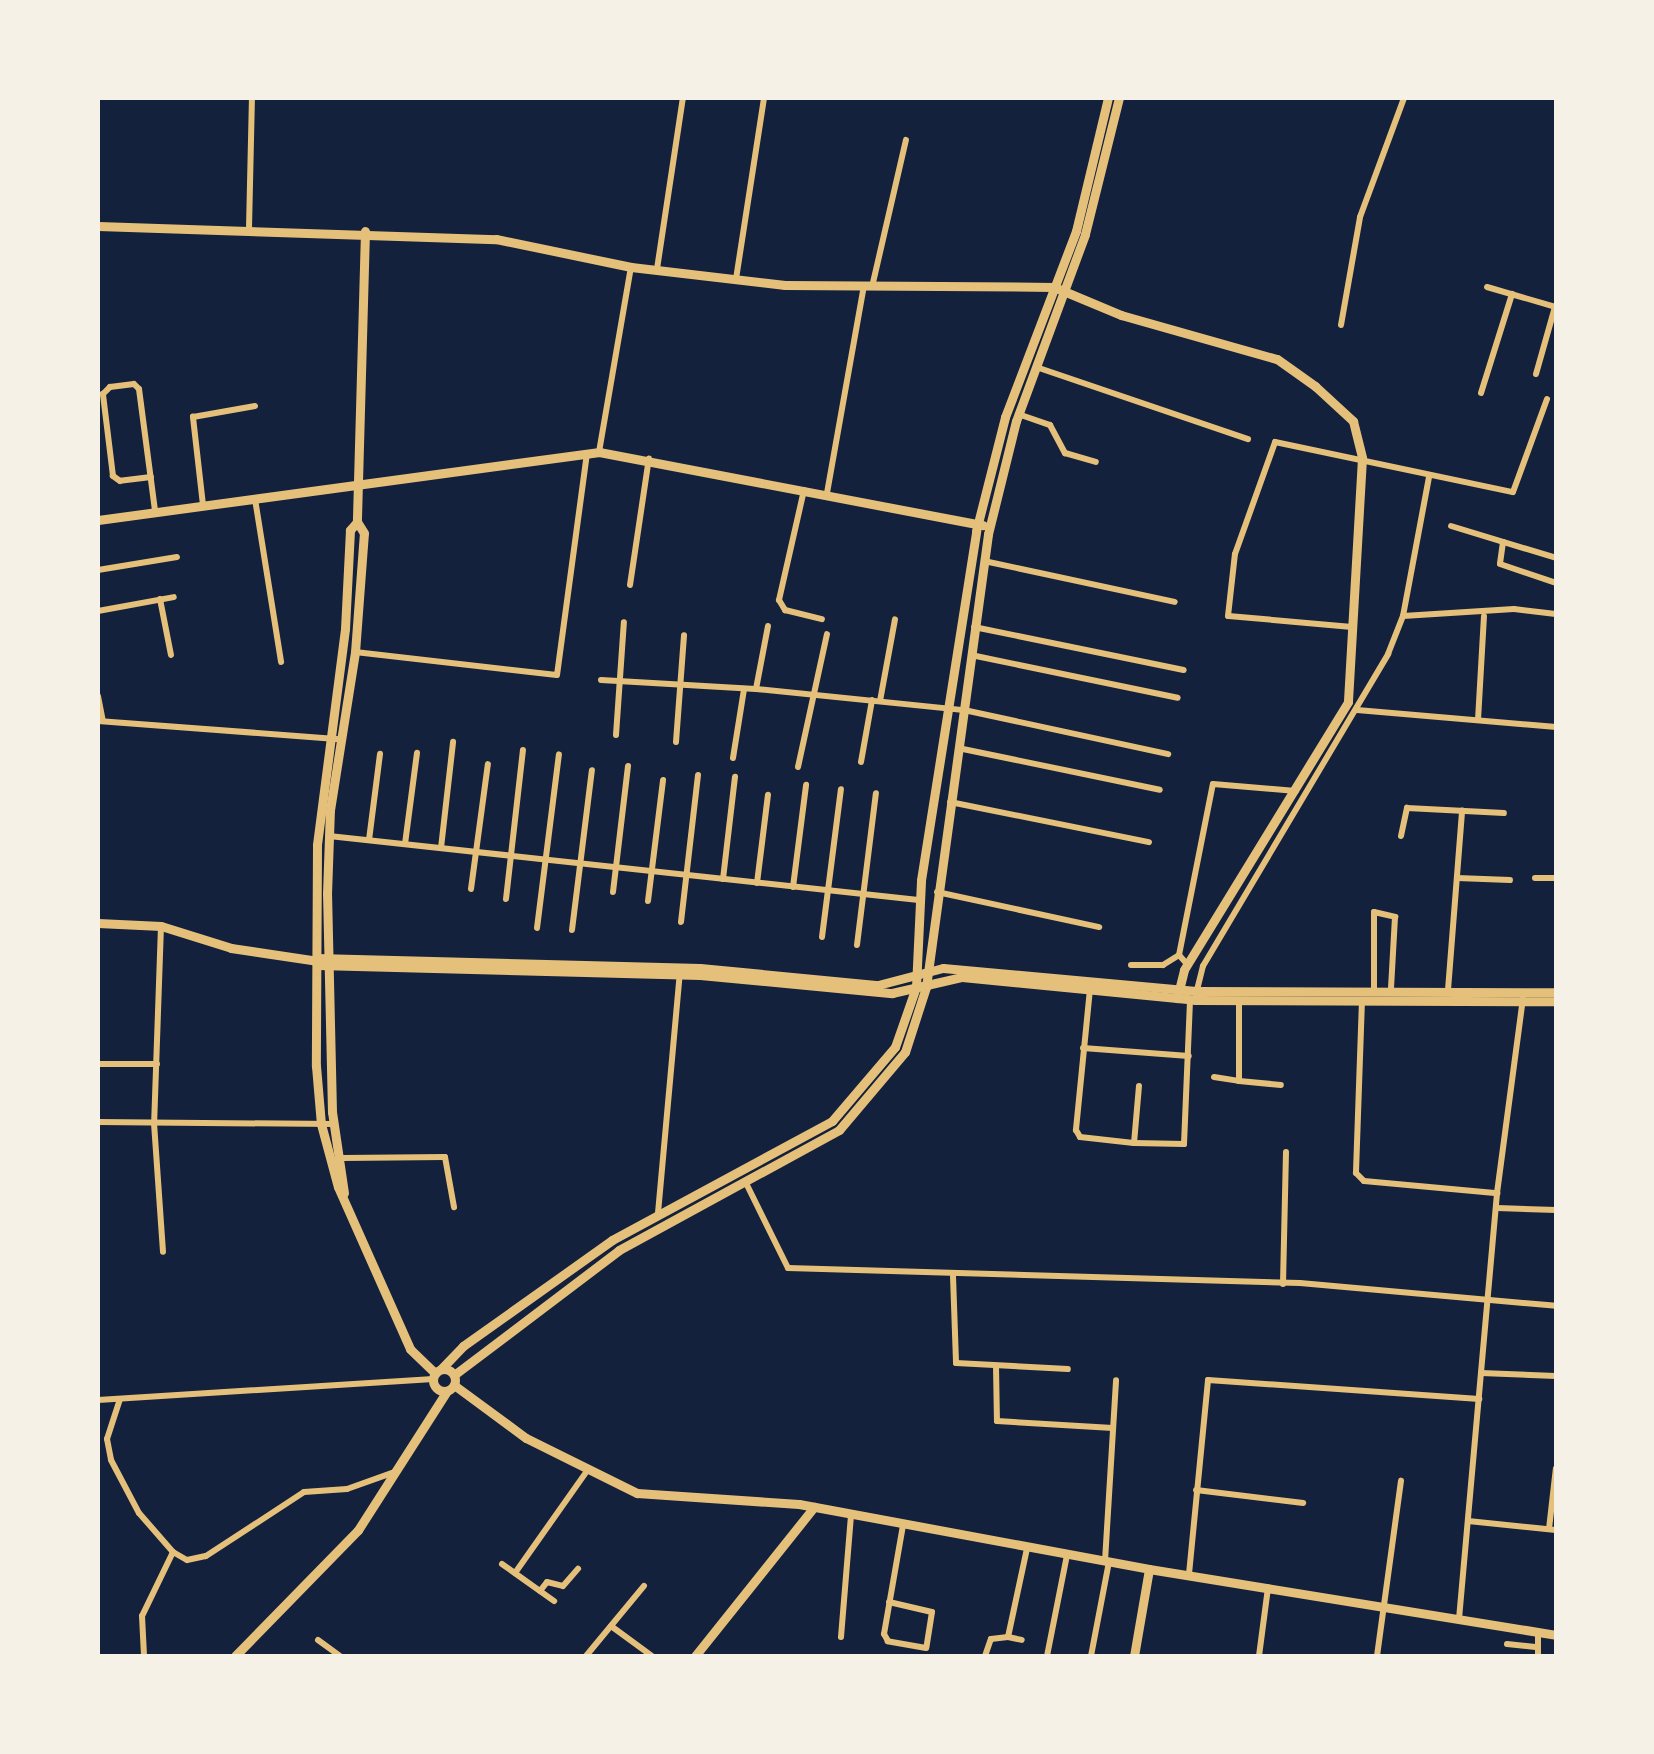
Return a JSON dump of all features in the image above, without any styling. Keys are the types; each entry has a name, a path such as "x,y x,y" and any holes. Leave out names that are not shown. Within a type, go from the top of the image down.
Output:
{"street":[{"path":"249,228 252,98"},
{"path":"657,269 684,98"},
{"path":"736,279 764,98"},
{"path":"234,1656 358,1530 452,1384 619,1250 838,1130 866,1104 905,1052 926,972 990,526 1018,414 1059,290 1108,98"},
{"path":"921,987 914,975 919,900 978,524 1005,418 1059,290 1106,162 1120,98"},
{"path":"1341,325 1360,217 1404,98"},
{"path":"827,494 868,287 906,140"},
{"path":"98,226 365,231 496,238 632,266 736,279 868,287 1059,290 1277,359 1353,421 1362,458 1348,702 1188,964 1177,994"},
{"path":"344,1193 342,1158 334,1124 321,961 350,530 356,522 365,231"},
{"path":"600,452 632,266"},
{"path":"1487,287 1556,307 1536,374"},
{"path":"1481,393 1512,294"},
{"path":"1035,367 1248,439"},
{"path":"150,477 120,481 114,476 103,394 110,387 134,384 140,389 155,512"},
{"path":"1352,627 1231,620 1228,599 1235,554 1275,442 1513,492 1523,448 1546,399"},
{"path":"203,505 192,417 255,406"},
{"path":"1018,414 1046,422 1065,452 1096,462"},
{"path":"98,520 600,452 649,457 990,526"},
{"path":"355,652 557,675 586,454"},
{"path":"630,586 649,457"},
{"path":"1472,485 1473,476"},
{"path":"1090,988 1078,1135 1134,1143 1184,1144 1194,997 1203,966 1357,710 1402,616 1429,477"},
{"path":"804,489 779,600 785,610 822,619"},
{"path":"255,498 281,662"},
{"path":"356,522 364,533 355,652 334,738 317,845 321,1124 344,1193 403,1334 436,1374 526,1438 636,1493 814,1507 1149,1570 1385,1603 1556,1635"},
{"path":"1451,526 1556,558"},
{"path":"1504,542 1500,564 1556,583"},
{"path":"98,570 177,557"},
{"path":"984,561 1176,602"},
{"path":"98,610 174,597"},
{"path":"160,599 171,655"},
{"path":"1402,616 1484,616 1514,609 1556,614"},
{"path":"1478,720 1484,616"},
{"path":"861,762 895,619"},
{"path":"616,735 624,622"},
{"path":"756,689 768,626"},
{"path":"973,627 1184,670"},
{"path":"676,742 684,634"},
{"path":"798,767 827,634"},
{"path":"970,655 1178,698"},
{"path":"601,680 680,688 756,689 964,710 1168,754"},
{"path":"734,758 744,689"},
{"path":"98,696 100,721 334,738"},
{"path":"1357,710 1556,726"},
{"path":"441,848 453,742"},
{"path":"958,748 1160,790"},
{"path":"506,899 524,750"},
{"path":"370,840 380,754"},
{"path":"405,844 416,754"},
{"path":"536,928 560,754"},
{"path":"471,889 488,764"},
{"path":"613,892 628,766"},
{"path":"572,930 592,770"},
{"path":"681,922 698,776"},
{"path":"723,879 735,776"},
{"path":"648,900 663,780"},
{"path":"1132,965 1163,964 1179,954 1212,784 1296,791"},
{"path":"794,886 806,785"},
{"path":"822,937 841,789"},
{"path":"857,945 876,793"},
{"path":"757,883 768,794"},
{"path":"948,802 1149,842"},
{"path":"1401,836 1404,809 1504,813"},
{"path":"1448,990 1462,811"},
{"path":"328,836 919,900"},
{"path":"1457,878 1510,880"},
{"path":"1535,878 1556,878"},
{"path":"936,892 1099,927"},
{"path":"1374,989 1374,912 1395,917 1392,989"},
{"path":"98,923 162,926 230,948 321,961 680,971 878,985 926,972 963,968 1239,1000 1556,992"},
{"path":"162,926 154,1124 163,1252"},
{"path":"1179,954 1188,964"},
{"path":"680,971 892,993 962,977 1177,994"},
{"path":"658,1213 680,971"},
{"path":"98,1400 436,1374 513,1309 658,1213 832,1121 894,1047 921,987"},
{"path":"1194,997 1392,989 1523,995 1556,1001"},
{"path":"1459,1619 1498,1192 1523,995"},
{"path":"1362,999 1356,1173 1364,1181 1498,1192"},
{"path":"1239,1000 1239,1081"},
{"path":"1083,1048 1189,1056"},
{"path":"98,1064 157,1064"},
{"path":"1214,1077 1281,1084"},
{"path":"1134,1143 1139,1086"},
{"path":"98,1122 334,1124"},
{"path":"1284,1284 1286,1152"},
{"path":"342,1158 446,1157 454,1208"},
{"path":"744,1180 788,1268 1284,1284 1488,1304 1556,1306"},
{"path":"1497,1208 1556,1210"},
{"path":"954,1276 956,1363 1068,1369"},
{"path":"996,1366 997,1421 1113,1428"},
{"path":"1482,1373 1556,1376"},
{"path":"436,1374 437,1389 452,1384"},
{"path":"1189,1574 1206,1385 1215,1377 1479,1399"},
{"path":"1092,1656 1107,1562 1116,1380"},
{"path":"98,1449 107,1440 120,1398"},
{"path":"107,1440 139,1513 174,1552 187,1560 206,1556 304,1492 348,1489 398,1469"},
{"path":"1468,1521 1553,1529 1556,1468"},
{"path":"516,1573 587,1471"},
{"path":"1377,1656 1400,1481"},
{"path":"1196,1490 1303,1503"},
{"path":"695,1656 814,1507"},
{"path":"841,1637 851,1515"},
{"path":"890,1602 932,1612 926,1648 884,1638 890,1602 904,1526"},
{"path":"1008,1637 1027,1548"},
{"path":"144,1656 142,1616 174,1552"},
{"path":"1047,1656 1067,1555"},
{"path":"502,1564 554,1601"},
{"path":"540,1591 548,1582 563,1586 578,1569"},
{"path":"1134,1656 1149,1570"},
{"path":"1259,1656 1268,1585"},
{"path":"586,1656 644,1586"},
{"path":"611,1626 652,1656"},
{"path":"1507,1644 1538,1652 1538,1633"},
{"path":"984,1656 990,1639 1022,1640"},
{"path":"318,1640 340,1656"}]}
